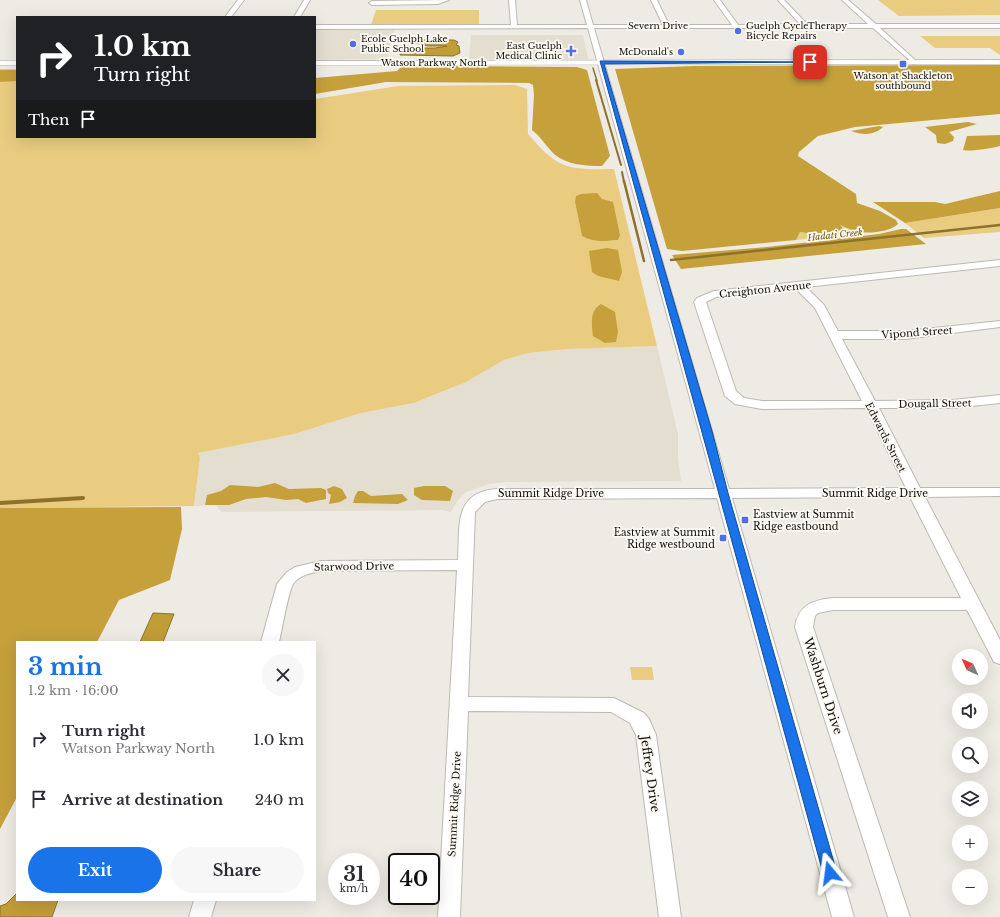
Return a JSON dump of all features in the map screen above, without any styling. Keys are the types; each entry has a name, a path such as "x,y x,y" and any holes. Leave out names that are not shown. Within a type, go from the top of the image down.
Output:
{"main road":[{"name":"Watson Parkway North","path":"316,63 1000,62"},
{"path":"0,64 16,63"}],"street":[{"path":"229,16 242,0"},
{"path":"298,16 307,0"},
{"path":"369,10 373,1 433,3 446,0"},
{"path":"512,0 514,26"},
{"path":"583,0 709,438 723,493 843,917"},
{"path":"654,0 667,26"},
{"path":"717,0 736,26"},
{"path":"781,0 805,26"},
{"path":"845,0 914,62"},
{"path":"363,27 367,17"},
{"name":"Severn Drive","path":"316,27 1000,26"},
{"name":"Creighton Avenue","path":"870,404 762,404 740,401 730,393 700,305 701,300 714,294 1000,263"},
{"name":"Edwards Street","path":"798,285 820,308 1000,658"},
{"name":"Vipond Street","path":"834,335 905,335 1000,324"},
{"name":"Dougall Street","path":"870,404 953,404 1000,399"},
{"name":"Summit Ridge Drive","path":"449,917 468,512 471,506 482,496 489,494 1000,492"},
{"name":"Starwood Drive","path":"270,641 285,584 290,577 298,571 308,567 465,565"},
{"name":"Washburn Drive","path":"899,917 804,627 804,617 810,609 820,605 972,604"},
{"name":"Jeffrey Drive","path":"459,704 614,705 637,718 642,724 646,735 670,917"},
{"path":"200,917 204,901"}],"shaded area":[{"path":"878,0 1000,0 1000,15 899,16"},
{"path":"376,10 479,10 479,25 371,25"},
{"name":"Ecole Guelph Lake Public School","path":"395,28 387,59 316,60 316,29"},
{"path":"471,35 583,35 588,59 469,59"},
{"path":"920,36 1000,36 1000,55 990,48 935,48"},
{"path":"421,40 454,40 458,42 456,45 459,46 460,53 453,56 400,55 402,49 405,48 435,48 447,46 428,46 411,42"},
{"path":"1000,65 1000,114 855,127 818,136 799,152 798,156 856,194 857,203 880,211 896,220 898,224 895,226 881,231 865,233 840,225 844,230 813,234 800,232 796,240 682,251 667,249 615,69 695,66"},
{"path":"401,67 577,67 587,70 610,156 602,166 596,166 571,163 554,154 532,130 534,95 533,85 529,83 386,82 316,94 316,78 397,71"},
{"path":"0,69 16,69 16,138 316,138 316,99 398,86 515,85 527,89 528,134 550,156 558,162 571,167 585,169 614,169 657,346 568,349 528,353 504,360 464,383 414,403 361,413 294,434 198,453 200,458 194,506 0,508","holes":["602,199 618,240 595,241 582,236 575,202"]},
{"path":"0,70 16,70 16,81 0,82"},
{"path":"968,122 977,124 949,132 954,137 953,141 945,144 937,143 936,135 925,127"},
{"path":"879,126 883,127 868,134 851,131"},
{"path":"1000,135 1000,146 987,149 963,150 967,136"},
{"path":"1000,191 1000,208 905,223 873,202 935,202 945,204"},
{"path":"597,193 602,199 613,202 620,235 618,240 595,241 582,236 575,202 576,196 581,194"},
{"path":"1000,208 1000,232 924,238 905,223"},
{"path":"839,225 862,233 796,240 800,232 813,234"},
{"path":"906,229 926,244 681,269 672,255 767,247 879,234"},
{"path":"607,248 618,250 622,272 619,281 598,276 592,272 589,251"},
{"path":"601,304 615,312 618,332 616,342 605,343 593,336 593,314 597,307"},
{"path":"657,346 678,434 678,459 681,481 505,482 489,484 466,492 457,501 451,512 442,510 221,512 216,505 194,506 200,458 198,453 294,434 361,413 414,403 453,388 504,360 528,353 568,349"},
{"path":"275,483 289,489 321,488 326,490 326,499 306,503 298,499 286,500 266,497 246,499 229,505 205,505 207,495 221,491 230,485 258,487"},
{"path":"334,486 342,489 347,498 340,502 329,504 331,495 328,493 327,489"},
{"path":"424,486 445,486 453,491 450,501 422,500 414,495 414,488"},
{"path":"358,491 363,491 371,496 402,494 408,500 398,504 353,503"},
{"path":"181,507 182,529 170,580 119,600 98,641 16,641 16,799 0,829 0,508"},
{"path":"153,613 174,614 163,641 140,641"},
{"path":"630,667 652,667 654,680 632,680"},
{"path":"16,894 16,901 58,901 52,917 0,917 0,906 6,904"}],"waterway":[{"path":"593,68 597,81"},
{"path":"596,80 621,165"},
{"path":"622,172 624,182"},
{"path":"624,181 644,261"},
{"name":"Hadati Creek","path":"671,260 1000,225"},
{"path":"0,503 83,498"}],"place":[{"name":"Guelph CycleTherapy Bicycle Repairs","path":"738,31"},
{"name":"Ecole Guelph Lake Public School","path":"353,44"},
{"name":"East Guelph Medical Clinic","path":"571,51"},
{"name":"McDonald's","path":"681,52"},
{"name":"Watson at Shackleton southbound","path":"903,64"},
{"name":"Eastview at Summit Ridge eastbound","path":"745,520"},
{"name":"Eastview at Summit Ridge westbound","path":"723,538"}],"route":[{"path":"810,62 602,62 712,446 723,493 830,873"}]}
